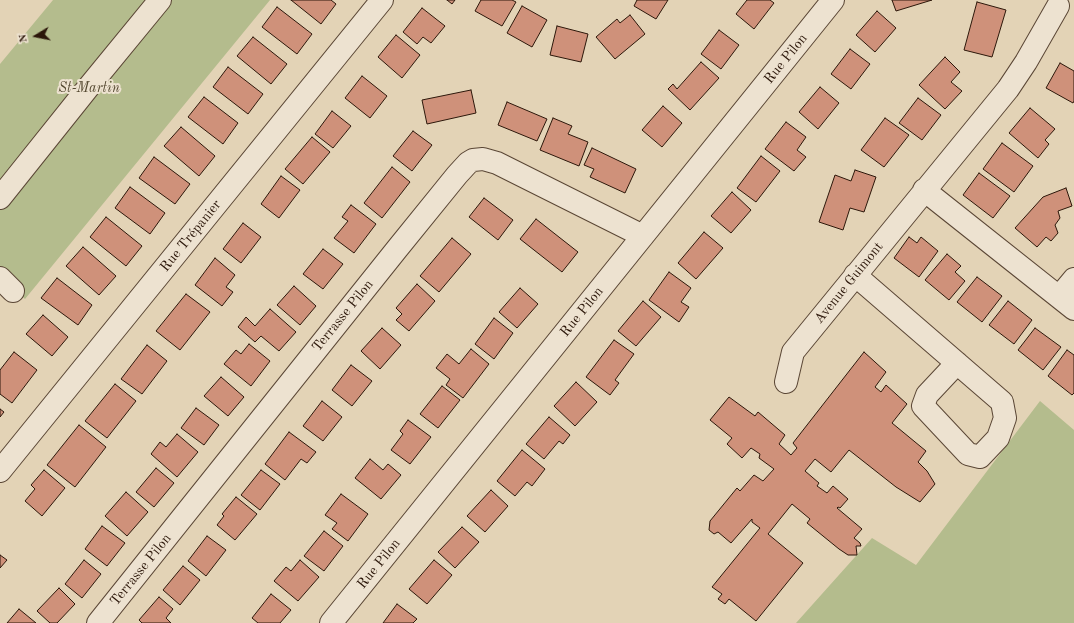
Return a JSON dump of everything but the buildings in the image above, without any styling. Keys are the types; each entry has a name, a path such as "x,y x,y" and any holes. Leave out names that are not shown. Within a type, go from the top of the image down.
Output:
{"street":[{"path":"0,198 160,0"},
{"name":"Rue Trépanier","path":"0,471 382,0"},
{"name":"Rue Pilon","path":"331,623 833,0"},
{"name":"Avenue Guimont","path":"786,382 793,352 1020,72 1060,7"},
{"name":"Terrasse Pilon","path":"98,623 402,242 457,175 472,160 484,158 643,236"},
{"path":"924,190 1067,303 1074,279"},
{"path":"855,275 957,363"}],"green space":[{"name":"St-Martin","path":"53,0 270,0 25,299 0,275 0,64"},
{"path":"1040,401 1074,430 1074,623 796,623 872,538 916,565"}]}
